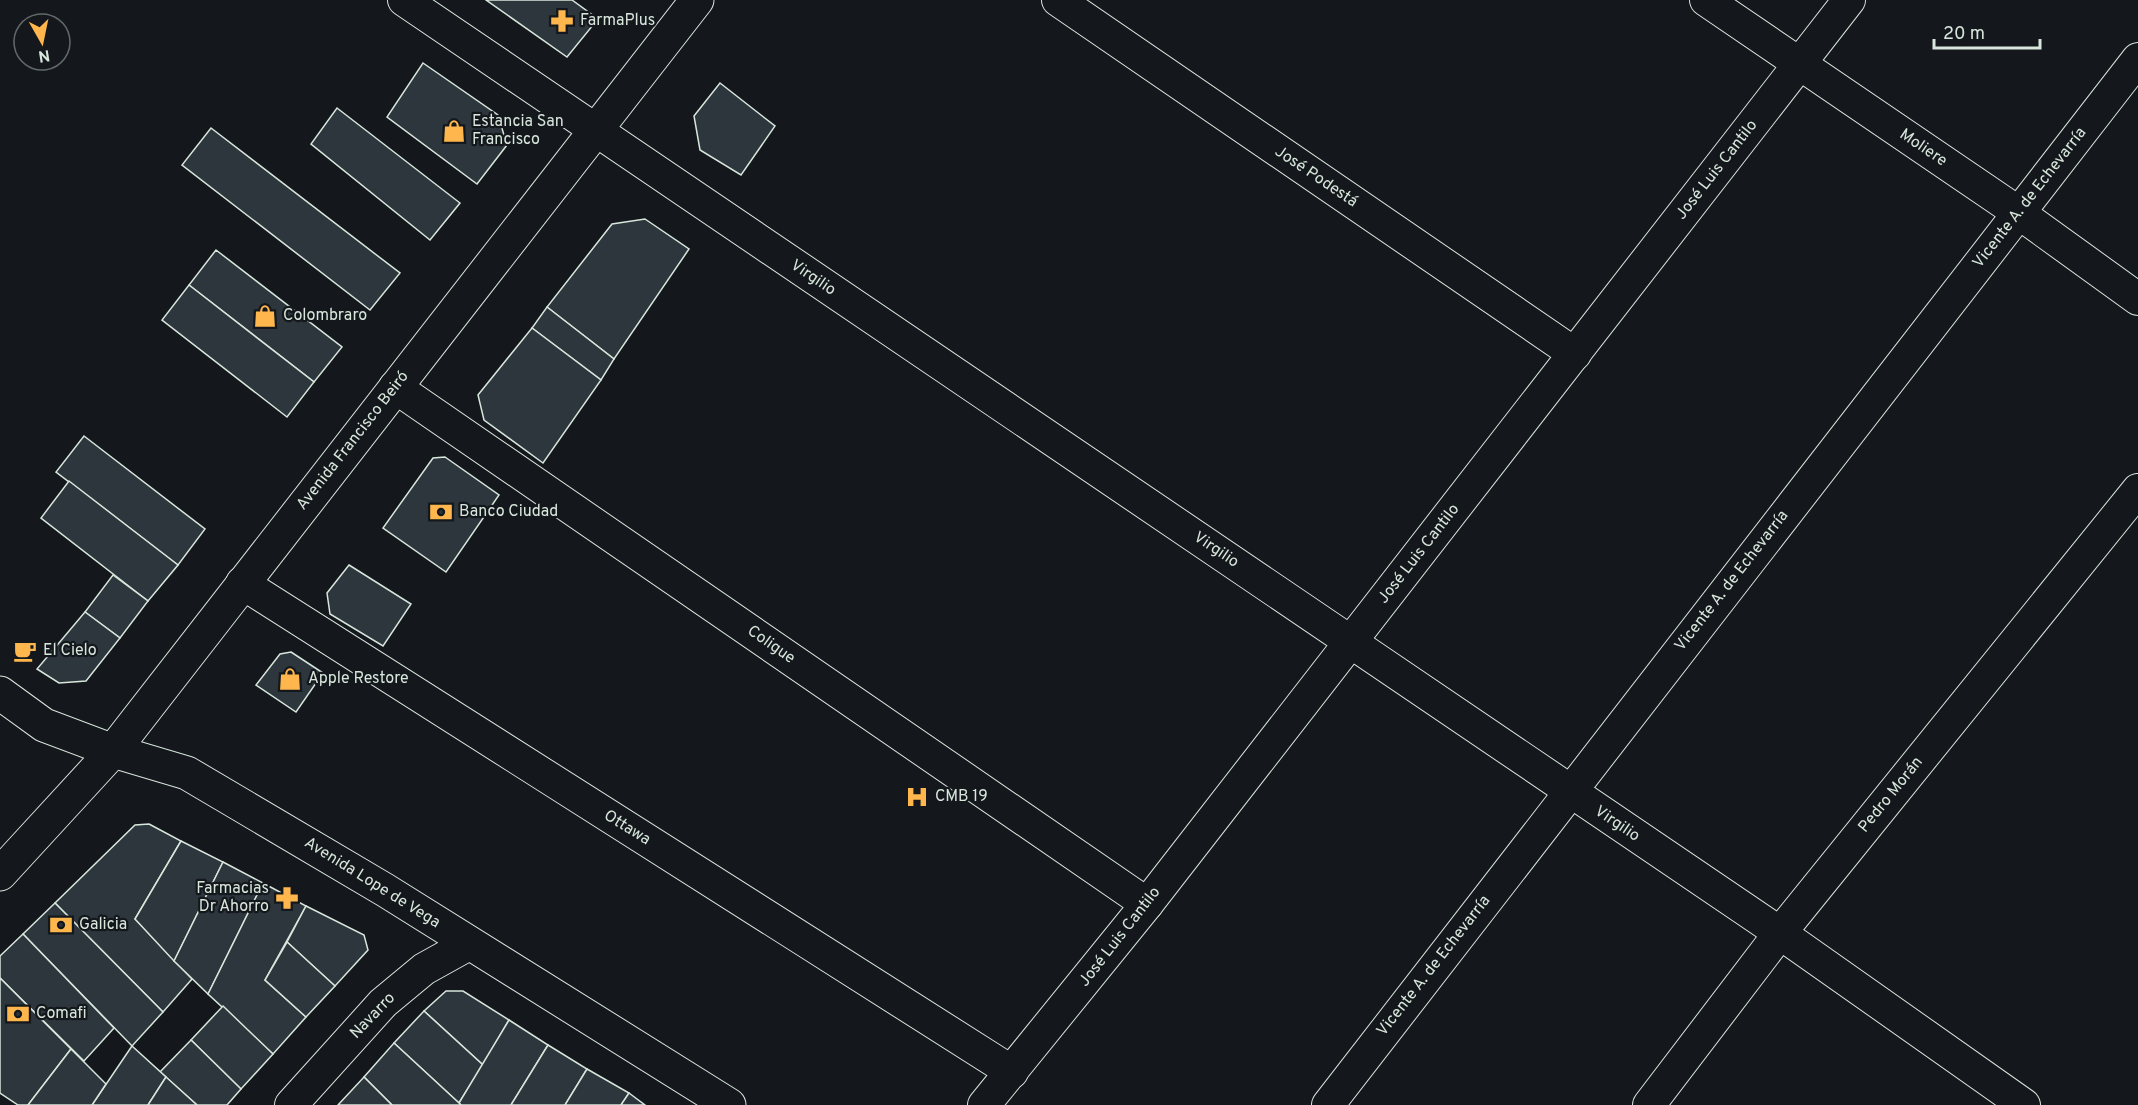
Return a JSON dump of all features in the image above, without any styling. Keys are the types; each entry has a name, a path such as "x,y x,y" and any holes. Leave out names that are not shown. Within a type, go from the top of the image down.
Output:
{"main road":[{"name":"Avenida Francisco Beiró","path":"0,874 113,751 697,0"},
{"name":"Avenida Lope de Vega","path":"0,693 44,724 113,751 187,773 385,890 729,1105"}],"street":[{"name":"Virgilio","path":"404,0 1780,933 1987,1095 2024,1105"},
{"name":"José Podestá","path":"1058,0 1575,354"},
{"name":"Moliere","path":"1706,0 2019,213 2138,299"},
{"name":"José Luis Cantilo","path":"984,1105 1147,904 1849,0"},
{"name":"Vicente A. de Echevarría","path":"1328,1105 2138,59"},
{"name":"Coligue","path":"395,387 1147,904"},
{"name":"Pedro Morán","path":"1649,1105 1780,933 2138,490"},
{"name":"Ottawa","path":"242,583 1012,1072"},
{"name":"Navarro","path":"291,1105 383,1003 424,969 469,944"}],"building":[{"path":"486,0 572,0 598,19 567,57"},
{"name":"Estancia San Francisco","path":"423,63 498,115 507,145 477,184 387,117"},
{"path":"720,83 775,126 741,175 700,150 694,116"},
{"path":"337,108 460,203 430,240 311,144"},
{"path":"211,128 400,273 370,310 182,165"},
{"path":"645,219 689,249 614,359 547,307 612,224"},
{"name":"Colombraro","path":"216,250 342,347 314,382 189,285"},
{"path":"189,285 314,382 287,417 162,320"},
{"path":"547,307 614,359 601,380 532,328"},
{"path":"532,328 601,380 543,463 484,420 478,395"},
{"path":"84,436 205,529 178,565 56,472"},
{"name":"Banco Ciudad","path":"445,457 499,495 446,572 383,528 433,458"},
{"path":"69,481 178,565 148,601 41,518"},
{"path":"349,565 411,604 383,646 330,614 327,593"},
{"path":"113,575 148,601 120,638 85,612"},
{"path":"85,612 120,638 86,681 59,683 37,669"},
{"name":"Apple Restore","path":"291,652 323,673 296,712 256,685 280,654"},
{"path":"149,824 181,841 135,919 192,979 163,1012 55,903 135,825"},
{"path":"181,841 223,862 174,961 135,919"},
{"path":"223,862 263,883 208,994 174,961"},
{"path":"263,883 306,906 265,980 306,1017 273,1054 208,994"},
{"path":"55,903 163,1012 132,1046 23,934"},
{"path":"306,906 364,935 368,950 335,986 287,942"},
{"path":"23,934 114,1028 84,1061 0,978 0,956"},
{"path":"287,942 335,986 306,1017 265,980"},
{"name":"Comafi","path":"0,978 71,1049 28,1105 18,1105 0,1093"},
{"path":"446,991 463,991 509,1020 483,1065 424,1011"},
{"path":"223,1006 273,1054 241,1089 191,1040"},
{"path":"424,1011 483,1065 459,1103 394,1043"},
{"path":"509,1020 548,1045 511,1105 461,1105 459,1103"},
{"path":"191,1040 241,1089 227,1105 197,1105 160,1072"},
{"path":"394,1043 461,1105 392,1105 364,1077"},
{"path":"548,1045 587,1069 565,1105 511,1105"},
{"path":"132,1046 166,1077 148,1105 92,1105"},
{"path":"71,1049 106,1084 92,1105 28,1105"},
{"path":"587,1069 629,1093 621,1105 565,1105"},
{"path":"166,1077 197,1105 148,1105"},
{"path":"364,1077 392,1105 338,1105"},
{"path":"629,1093 645,1105 621,1105"}],"place":[{"name":"FarmaPlus","path":"562,21"},
{"name":"Estancia San Francisco","path":"454,131"},
{"name":"Colombraro","path":"265,316"},
{"name":"Banco Ciudad","path":"441,512"},
{"name":"El Cielo","path":"25,651"},
{"name":"Apple Restore","path":"290,679"},
{"name":"CMB 19","path":"917,797"},
{"name":"Farmacias Dr Ahorro","path":"287,898"},
{"name":"Galicia","path":"61,925"},
{"name":"Comafi","path":"18,1014"}]}
